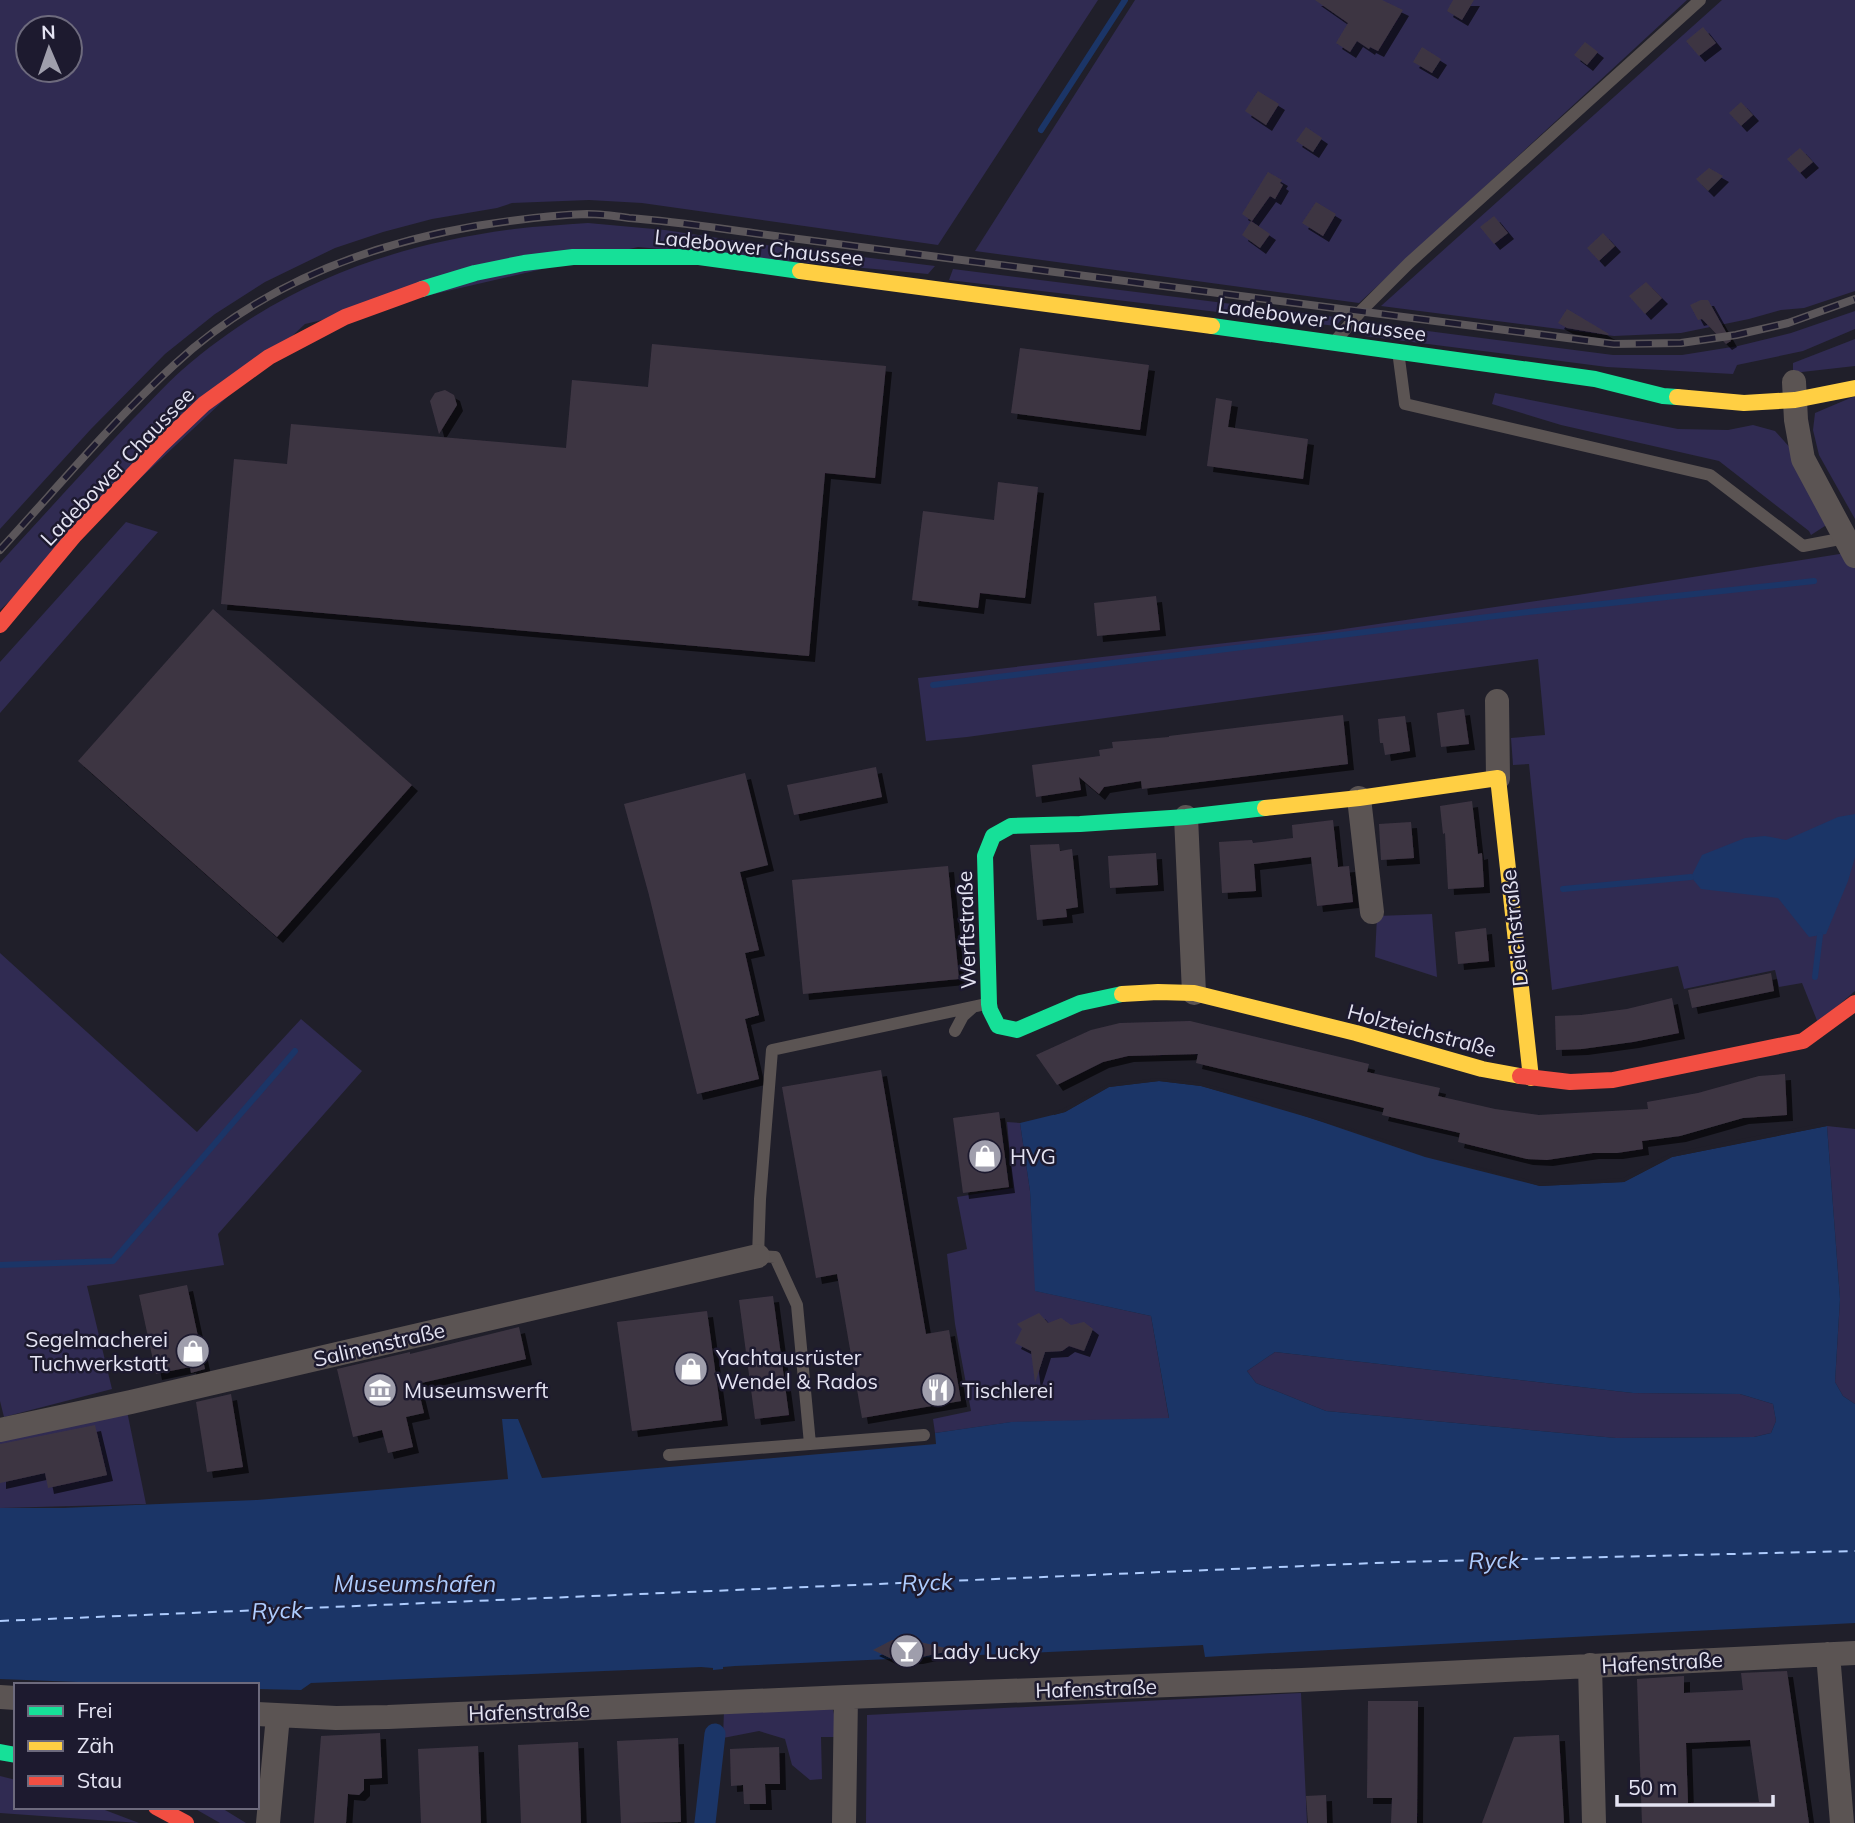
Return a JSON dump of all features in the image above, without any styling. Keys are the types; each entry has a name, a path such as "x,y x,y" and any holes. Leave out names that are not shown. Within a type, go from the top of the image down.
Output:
{"street":[{"name":"Ladebower Chaussee","path":"0,625 75,536 160,446 204,404 269,357 345,317 409,293 524,262 573,257 699,257 1398,351 1595,380 1663,396 1701,400 1744,403 1799,385 1855,377"},
{"name":"Ladebower Chaussee","path":"1595,380 1656,379"},
{"name":"Ladebower Chaussee","path":"1799,385 1855,388"},
{"path":"1799,385 1804,460 1850,547"},
{"name":"Deichstraße","path":"1497,701 1497,778 1531,1079"},
{"path":"1194,993 1186,817 1359,798 1497,778"},
{"path":"1359,798 1372,912"},
{"name":"Werftstraße","path":"989,1004 985,856 993,836 1011,826 1186,817"},
{"name":"Holzteichstraße","path":"989,1004 998,1026 1017,1030 1080,1003 1117,994 1194,993 1356,1033 1482,1069 1531,1079 1570,1082 1614,1080 1803,1041 1855,1003"},
{"name":"Salinenstraße","path":"0,1430 758,1256"},
{"name":"Hafenstraße","path":"268,1715 336,1718 1302,1680 1855,1653"},
{"path":"1828,1654 1842,1823"},
{"path":"1590,1665 1594,1823"},
{"path":"844,1823 846,1697"},
{"path":"268,1715 268,1823"},
{"path":"160,1809 186,1823"}],"lane":[{"path":"1334,342 1409,263 1700,0"},
{"path":"1398,351 1405,404 1710,475 1803,546 1850,547"},
{"path":"810,1444 797,1305 775,1257 758,1256 772,1050 989,1004"},
{"path":"955,1031 962,1016 973,1007"},
{"path":"668,1455 924,1436"}],"shaded area":[{"path":"0,0 1098,0 938,245 642,203 589,200 512,203 432,219 335,248 265,282 215,314 165,354 91,429 0,529"},
{"path":"1135,0 1687,0 1359,303 975,251"},
{"path":"1722,0 1855,0 1855,291 1804,308 1781,310 1681,333 1614,336 1381,306"},
{"path":"588,223 665,230 935,266 928,274 638,247 305,324 0,610 0,563 169,382 219,340 257,314 337,274 422,246 514,229"},
{"path":"953,269 1343,318 1336,326 949,280"},
{"path":"1855,311 1855,329 1803,351 1737,365 1733,374 1607,367 1365,336 1363,328 1366,323 1613,355 1682,355 1738,346 1791,333"},
{"path":"1855,339 1855,366 1793,373 1793,363"},
{"path":"1495,393 1678,429 1728,430 1753,425 1775,431 1793,451 1828,524 1811,535 1719,461 1561,425 1492,404"},
{"path":"1855,396 1855,519 1819,455 1813,430 1815,413"},
{"path":"126,522 158,532 0,713 0,662"},
{"path":"1846,553 1855,568 1855,991 1818,1023 1802,983 1779,987 1775,970 1684,989 1678,966 1552,990 1529,764 1513,765 1511,738 1545,735 1538,659 926,741 918,678 1323,632"},
{"path":"1432,914 1437,977 1375,957 1377,916"},
{"path":"0,953 197,1132 301,1019 362,1071 218,1234 224,1265 87,1286 112,1389 4,1417 0,1401"},
{"path":"1007,1122 1020,1123 1030,1191 1036,1291 1151,1316 1169,1419 1012,1422 935,1433 933,1419 971,1411 955,1324 947,1254 967,1249 957,1197 1013,1188"},
{"path":"1827,1126 1855,1129 1855,1404 1843,1396 1835,1382 1840,1299"},
{"path":"1275,1352 1633,1393 1740,1394 1773,1404 1776,1421 1771,1433 1754,1437 1616,1438 1326,1411 1256,1383 1247,1371"},
{"path":"127,1411 146,1504 0,1508 0,1439"},
{"path":"1301,1693 1307,1823 866,1823 867,1715"},
{"path":"822,1705 833,1710 837,1727 836,1737 821,1737 822,1779 810,1780 792,1765 785,1739 759,1731 723,1738 724,1710"},
{"path":"0,1776 14,1780 14,1809 102,1809 139,1823 0,1813"},
{"path":"196,1809 223,1809 246,1823 220,1823"}],"water":[{"path":"1855,814 1855,857 1826,934 1809,937 1778,898 1701,889 1691,877 1702,855 1745,838 1765,836 1786,840 1838,817"},
{"path":"1159,1081 1201,1086 1281,1108 1425,1157 1540,1186 1624,1182 1672,1157 1827,1126 1840,1299 1835,1382 1843,1396 1855,1404 1855,1623 1205,1657 1203,1645 735,1666 713,1670 701,1667 311,1683 301,1690 259,1689 259,1683 104,1683 0,1679 0,1508 257,1500 508,1479 502,1419 518,1419 542,1478 936,1444 935,1433 1011,1422 1169,1418 1151,1316 1035,1291 1030,1191 1020,1123 1065,1112 1109,1087","holes":["1275,1352 1633,1393 1740,1394 1773,1404 1776,1421 1771,1433 1754,1437 1616,1438 1326,1411 1256,1383 1247,1371"]}],"pier":[{"path":"1159,1078 1202,1083 1282,1105 1396,1143 1201,1086 1159,1081 1109,1087 1065,1112 1054,1115 1053,1112 1108,1084"},
{"path":"1827,1122 1827,1126 1672,1157 1624,1182 1540,1186 1450,1159 1540,1183 1623,1178 1671,1153"}],"building":[{"path":"1315,0 1382,0 1403,10 1378,51 1357,41 1350,52 1336,43 1348,23"},
{"path":"1453,0 1474,0 1462,20 1447,11"},
{"path":"1703,27 1716,43 1699,56 1686,41"},
{"path":"1585,42 1598,52 1587,65 1574,55"},
{"path":"1422,47 1441,59 1432,73 1413,62"},
{"path":"1258,91 1279,104 1266,125 1245,111"},
{"path":"1741,102 1753,115 1741,126 1729,113"},
{"path":"1306,127 1322,138 1313,152 1296,141"},
{"path":"1800,148 1813,162 1800,173 1787,159"},
{"path":"1709,168 1723,176 1708,191 1696,179"},
{"path":"1268,172 1282,180 1280,183 1283,185 1275,199 1270,196 1252,221 1242,214"},
{"path":"1316,202 1336,214 1323,236 1302,223"},
{"path":"1494,216 1508,233 1494,244 1480,227"},
{"path":"1251,221 1270,234 1260,248 1242,235"},
{"path":"1603,233 1615,246 1599,261 1587,248"},
{"path":"1646,282 1662,298 1645,314 1629,296"},
{"path":"1708,300 1731,341 1726,344 1702,319 1698,320 1690,305"},
{"path":"1567,309 1609,334 1567,328 1558,323"},
{"path":"652,344 886,366 875,478 825,473 809,656 221,604 234,459 287,464 291,424 566,448 572,380 648,387"},
{"path":"1020,348 1149,365 1140,430 1011,413"},
{"path":"445,390 454,395 457,405 439,434 430,401 435,393"},
{"path":"1216,398 1232,401 1228,427 1308,439 1303,479 1207,466"},
{"path":"998,482 1038,487 1025,598 980,593 978,608 912,600 923,511 994,520"},
{"path":"1156,596 1160,630 1097,636 1094,603"},
{"path":"213,609 412,785 277,937 78,761"},
{"path":"1464,709 1469,744 1441,747 1437,713"},
{"path":"1343,715 1348,764 1142,789 1141,781 1104,787 1099,794 1079,777 1081,790 1036,797 1032,765 1100,756 1099,750 1113,748 1112,742"},
{"path":"1405,716 1410,751 1385,755 1383,743 1380,743 1378,719"},
{"path":"876,767 882,797 794,815 787,785"},
{"path":"745,773 768,865 740,872 759,950 745,953 759,1015 745,1019 759,1079 697,1094 624,804"},
{"path":"1472,801 1478,854 1482,853 1484,887 1448,889 1445,833 1443,834 1440,806"},
{"path":"1333,820 1338,867 1349,866 1353,902 1317,906 1311,857 1254,864 1256,891 1222,893 1219,842 1252,840 1253,843 1293,838 1292,825"},
{"path":"1411,822 1414,858 1381,860 1379,824"},
{"path":"1059,844 1060,851 1072,849 1078,907 1066,909 1067,917 1037,920 1030,845"},
{"path":"1156,853 1158,885 1110,888 1108,856"},
{"path":"948,866 959,979 803,994 792,880"},
{"path":"1486,928 1489,961 1458,964 1455,932"},
{"path":"1771,973 1774,991 1692,1008 1688,990"},
{"path":"1672,998 1679,1033 1633,1042 1556,1050 1555,1016 1627,1009"},
{"path":"1190,1021 1369,1064 1367,1072 1440,1088 1438,1096 1495,1109 1539,1115 1648,1109 1647,1102 1698,1093 1759,1076 1785,1074 1787,1115 1743,1118 1680,1136 1642,1141 1643,1149 1547,1160 1527,1159 1458,1142 1460,1133 1382,1115 1384,1108 1196,1063 1198,1054 1128,1056 1103,1062 1057,1085 1036,1055 1091,1030 1120,1023"},
{"path":"881,1070 926,1334 949,1330 961,1401 862,1418 837,1274 816,1278 782,1087"},
{"path":"999,1112 1009,1187 963,1193 953,1118"},
{"path":"187,1285 205,1369 191,1373 190,1367 156,1374 139,1295"},
{"path":"773,1296 789,1415 755,1419 739,1300"},
{"path":"707,1311 722,1420 632,1431 617,1322"},
{"path":"1039,1313 1048,1323 1061,1318 1071,1325 1084,1322 1093,1329 1084,1351 1069,1346 1062,1351 1045,1352 1035,1383 1031,1351 1015,1343 1022,1329 1017,1324"},
{"name":"Museumswerft","path":"519,1327 526,1359 417,1384 424,1413 406,1417 413,1447 388,1453 382,1430 353,1437 337,1369"},
{"path":"231,1394 243,1467 207,1472 196,1402"},
{"path":"95,1425 107,1475 48,1488 45,1473 0,1483 0,1444"},
{"name":"Lady Lucky","path":"892,1640 916,1641 954,1650 917,1658 892,1659 873,1650"},
{"path":"1787,1671 1809,1823 1642,1823 1637,1679 1684,1676 1684,1693 1743,1690 1741,1673","holes":["1750,1740 1759,1802 1688,1803 1686,1743"]},
{"path":"1368,1701 1418,1701 1417,1823 1391,1823 1392,1798 1367,1798"},
{"path":"380,1733 382,1778 364,1779 364,1790 359,1795 348,1794 346,1823 314,1823 321,1736"},
{"path":"1559,1735 1564,1823 1482,1823 1514,1737"},
{"path":"678,1738 681,1822 621,1823 617,1741"},
{"path":"578,1742 581,1823 521,1823 518,1745"},
{"path":"478,1746 481,1823 421,1823 418,1749"},
{"path":"779,1747 780,1784 765,1784 766,1804 744,1804 743,1785 731,1786 730,1749"},
{"path":"1326,1795 1327,1823 1308,1823 1306,1796"}],"waterway":[{"path":"1041,130 1125,0"},
{"path":"933,685 1537,611 1814,581"},
{"path":"1563,889 1691,877"},
{"path":"1815,977 1820,935"},
{"path":"0,1265 113,1261 295,1051"},
{"path":"705,1823 715,1734"}],"ferry route":[{"path":"0,1621 1399,1562 1855,1551"}],"railway":[{"path":"0,550 151,387 207,337 241,313 315,273 354,258 435,234 518,220 587,214 662,221 1614,344 1681,343 1736,335 1788,323 1855,299"}],"traffic: fast":[{"path":"422,289 475,273 573,257 699,257 800,271"},
{"path":"1212,326 1595,379 1677,397"},
{"path":"1122,994 1080,1003 1017,1030 998,1026 989,1004 985,856 993,836 1011,826 1186,817 1265,808"},
{"path":"0,1752 14,1755"}],"traffic: slow":[{"path":"800,271 1212,326"},
{"path":"1677,397 1744,403 1795,400 1855,388"},
{"path":"1265,808 1498,778 1531,1078"},
{"path":"1122,994 1194,993 1356,1033 1482,1069 1520,1076"}],"traffic: jam":[{"path":"0,625 75,535 204,404 269,357 345,317 422,289"},
{"path":"1520,1076 1570,1082 1613,1080 1803,1041 1855,1003"},
{"path":"160,1809 186,1823"}],"place":[{"name":"HVG","path":"985,1156"},
{"name":"Segelmacherei Tuchwerkstatt","path":"193,1351"},
{"name":"Yachtausrüster Wendel & Rados","path":"691,1369"},
{"name":"Museumswerft","path":"380,1390"},
{"name":"Tischlerei","path":"938,1390"},
{"name":"Lady Lucky","path":"907,1651"}],"water label":[{"name":"Ryck","path":"1494,1560"},
{"name":"Ryck","path":"927,1582"},
{"name":"Museumshafen","path":"415,1583"},
{"name":"Ryck","path":"277,1610"}]}
